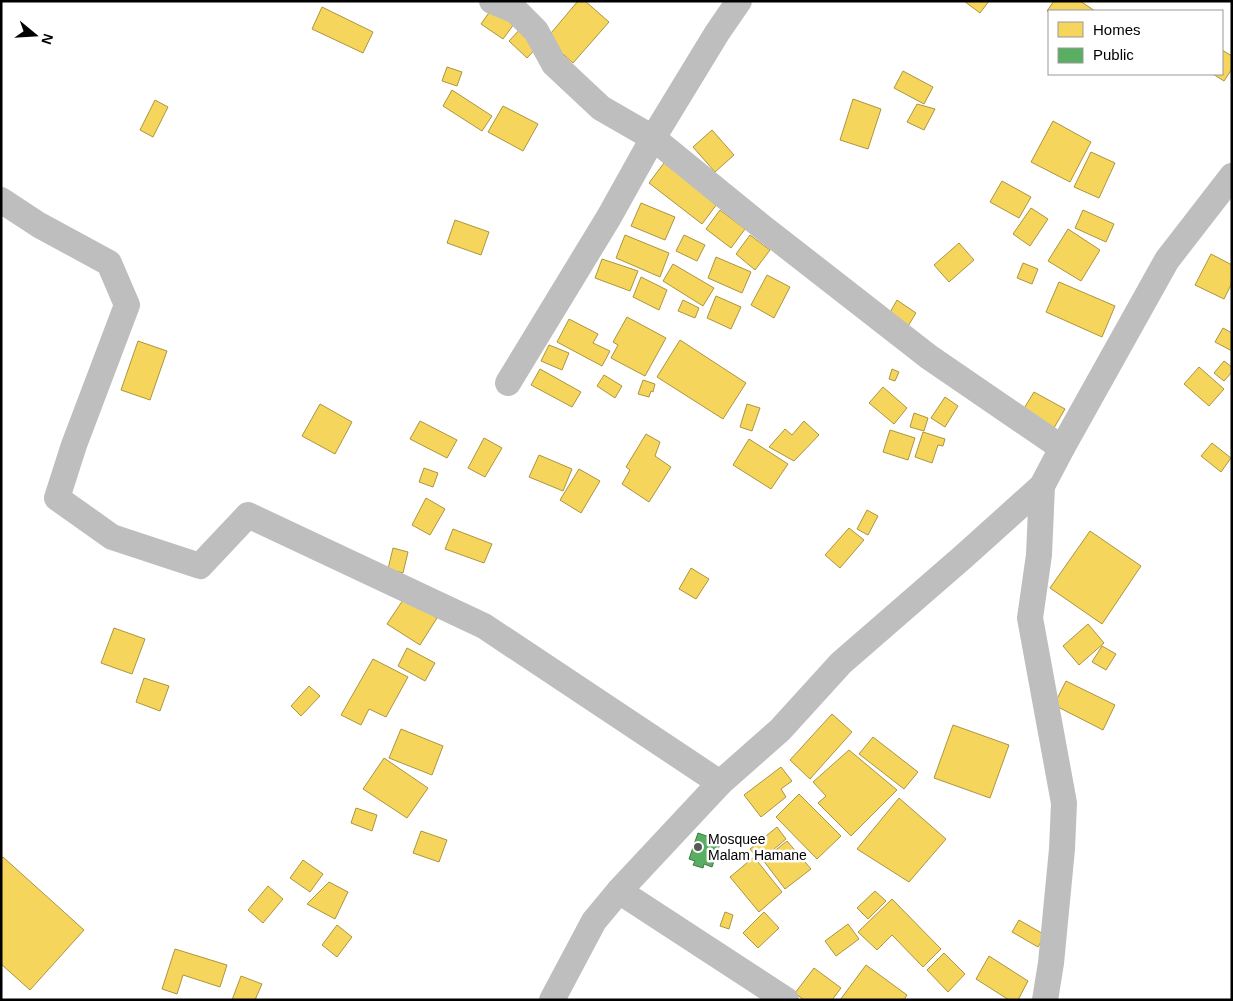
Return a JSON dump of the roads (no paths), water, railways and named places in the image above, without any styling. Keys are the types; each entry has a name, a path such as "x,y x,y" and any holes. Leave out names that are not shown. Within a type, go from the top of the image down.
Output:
{"street":[{"path":"492,1 516,11 536,31 554,64 601,108 652,138 929,357 1062,448"},
{"path":"508,383 609,217 652,138 739,1"},
{"path":"552,1000 594,921 619,891 720,783 780,730 841,663 963,558 1042,486 1167,260 1232,176"},
{"path":"1,200 39,226 109,263 127,305 74,446 57,498 112,537 200,566 248,515 484,626 720,783"},
{"path":"1042,486 1039,556 1030,618 1064,803 1062,859 1051,963 1045,1000"},
{"path":"619,891 786,1000"}],"place":[{"name":"Mosquee Malam Hamane","path":"698,847"}]}
